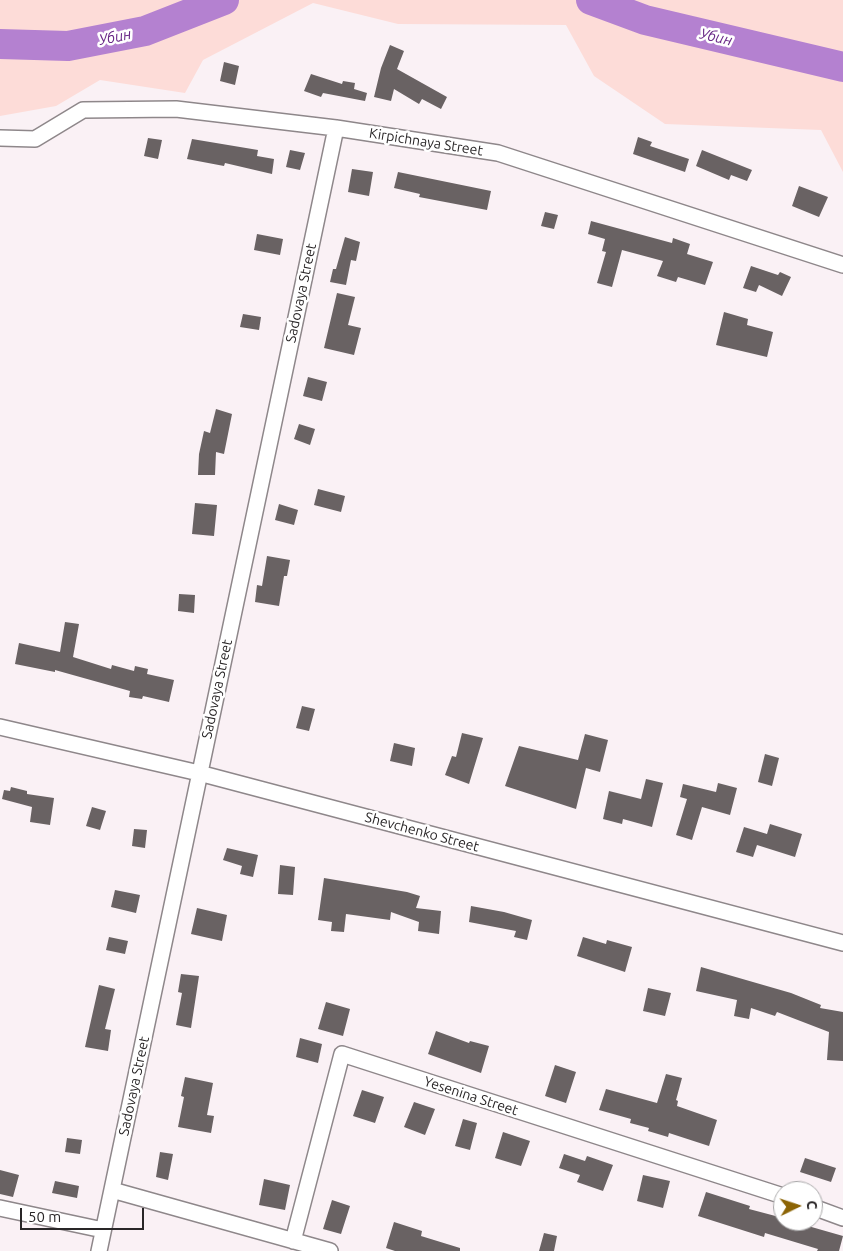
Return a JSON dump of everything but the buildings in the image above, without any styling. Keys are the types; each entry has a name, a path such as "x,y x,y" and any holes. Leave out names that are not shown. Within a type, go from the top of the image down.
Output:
{"street":[{"name":"Kirpichnaya Street","path":"0,138 35,139 83,110 176,108 336,128 498,154 843,265"},
{"name":"Sadovaya Street","path":"100,1251 336,128"},
{"name":"Shevchenko Street","path":"0,727 199,773 843,943"},
{"name":"Yesenina Street","path":"293,1241 342,1054 773,1193"},
{"path":"112,1190 330,1251"},
{"path":"0,1208 104,1230"},
{"path":"823,1211 843,1218"}],"shaded area":[{"path":"0,0 843,0 843,172 821,130 665,124 594,76 566,25 398,24 313,3 203,60 185,93 100,80 56,106 0,116"}],"waterway":[{"name":"Убин","path":"0,44 68,46 145,31 224,0"},
{"name":"Убин","path":"591,0 645,20 843,67"}]}
